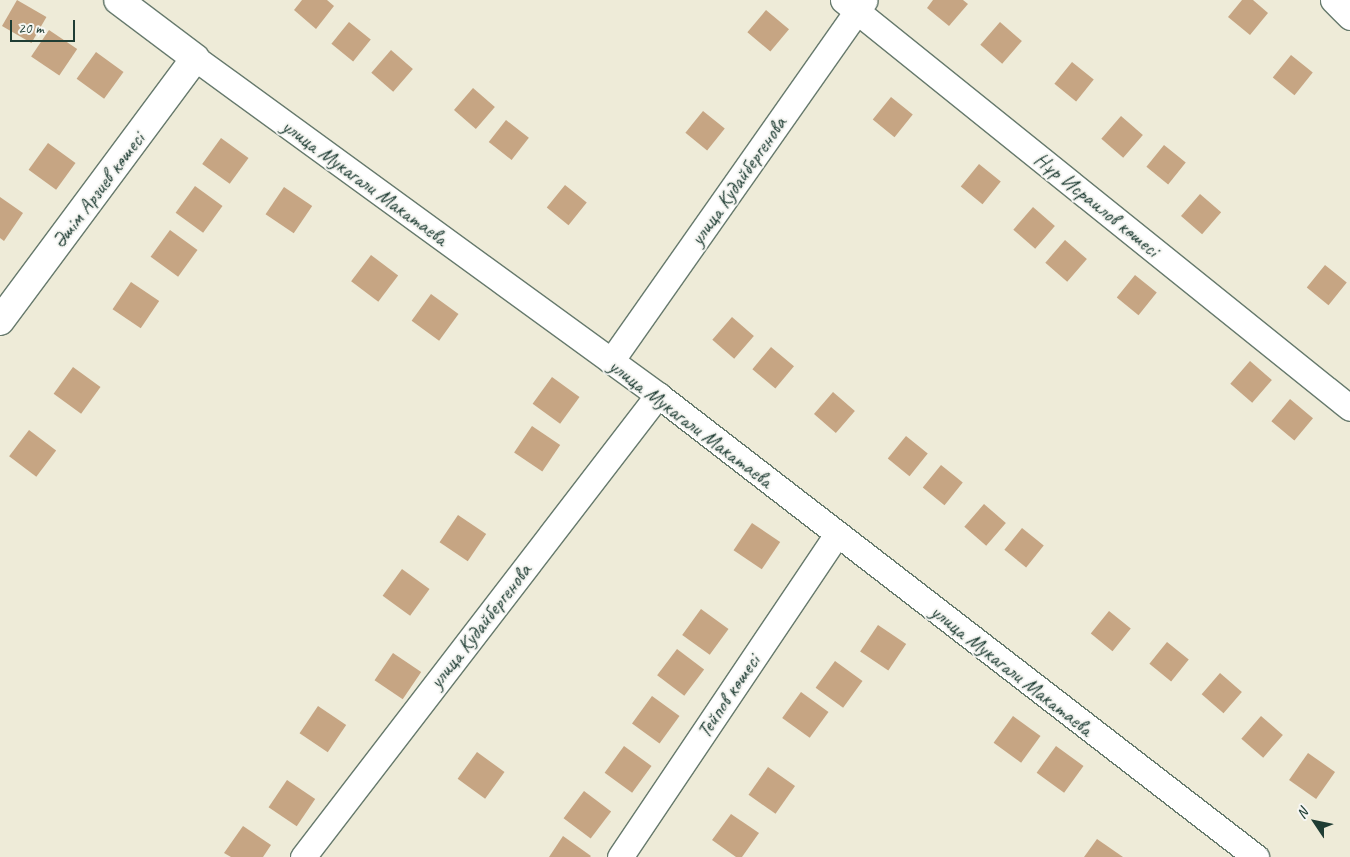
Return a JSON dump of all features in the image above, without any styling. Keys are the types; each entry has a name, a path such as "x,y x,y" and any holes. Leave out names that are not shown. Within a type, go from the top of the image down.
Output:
{"street":[{"name":"улица Мукагали Макатаева","path":"118,0 658,395 836,535 1256,857"},
{"path":"1333,0 1350,17"},
{"name":"улица Кудайбергенова","path":"611,361 855,4"},
{"name":"Нұр Исраилов көшесі","path":"855,4 1350,408"},
{"name":"Әшім Арзиев көшесі","path":"0,321 195,58"},
{"name":"улица Кудайбергенова","path":"303,857 658,395"},
{"name":"Тейпов көшесі","path":"620,857 836,535"}],"building":[{"path":"17,0 46,17 31,43 2,26"},
{"path":"302,0 327,0 334,6 316,29 294,10"},
{"path":"933,0 963,0 968,4 949,26 927,8"},
{"path":"1242,0 1253,0 1268,13 1250,35 1228,17"},
{"path":"766,10 789,29 770,51 747,32"},
{"path":"349,22 371,40 353,61 331,44"},
{"path":"1000,22 1022,41 1002,64 980,45"},
{"path":"49,30 77,49 59,76 31,57"},
{"path":"391,50 413,69 393,92 371,73"},
{"path":"96,52 124,72 104,99 77,79"},
{"path":"1291,55 1313,73 1295,95 1273,78"},
{"path":"1072,62 1094,80 1076,101 1054,84"},
{"path":"473,88 495,107 476,129 454,110"},
{"path":"891,97 913,115 895,137 873,120"},
{"path":"703,111 725,129 707,150 685,133"},
{"path":"1121,116 1143,135 1123,158 1101,139"},
{"path":"506,120 529,138 512,160 489,142"},
{"path":"221,138 249,158 230,184 202,164"},
{"path":"48,143 76,163 56,190 29,170"},
{"path":"1164,145 1186,163 1168,184 1146,167"},
{"path":"979,164 1001,182 983,204 961,187"},
{"path":"565,185 587,203 569,225 547,208"},
{"path":"195,186 223,206 203,233 176,213"},
{"path":"284,187 312,206 294,233 266,214"},
{"path":"1200,194 1221,212 1202,234 1181,216"},
{"path":"0,197 23,213 4,241 0,238"},
{"path":"1033,207 1055,226 1035,249 1013,230"},
{"path":"170,230 198,250 178,277 151,257"},
{"path":"1065,240 1087,259 1067,282 1045,263"},
{"path":"371,255 398,275 378,302 351,281"},
{"path":"1325,265 1347,283 1329,305 1307,288"},
{"path":"1135,275 1157,293 1139,315 1117,298"},
{"path":"131,282 159,301 141,328 113,309"},
{"path":"431,294 459,314 439,341 412,321"},
{"path":"732,317 754,336 734,359 712,340"},
{"path":"771,347 794,366 775,388 752,369"},
{"path":"1250,361 1272,380 1252,403 1230,384"},
{"path":"73,367 101,387 81,414 54,394"},
{"path":"552,377 580,397 560,424 533,404"},
{"path":"833,392 855,411 836,433 814,414"},
{"path":"1290,399 1313,418 1294,440 1271,421"},
{"path":"532,426 560,445 542,472 514,453"},
{"path":"29,430 56,450 36,477 9,456"},
{"path":"906,436 928,454 910,476 888,459"},
{"path":"941,465 963,483 945,505 923,488"},
{"path":"984,504 1006,523 986,546 964,527"},
{"path":"458,515 486,534 468,561 440,542"},
{"path":"752,523 780,542 762,569 734,550"},
{"path":"1022,528 1044,546 1026,567 1004,550"},
{"path":"402,569 430,589 410,616 383,596"},
{"path":"701,609 729,629 710,655 682,635"},
{"path":"1109,611 1131,629 1113,651 1091,634"},
{"path":"878,625 906,644 888,671 860,652"},
{"path":"1167,642 1189,660 1171,681 1149,664"},
{"path":"677,649 704,669 684,696 657,675"},
{"path":"393,653 421,672 403,699 375,680"},
{"path":"835,661 863,681 843,708 816,688"},
{"path":"1220,673 1242,692 1224,713 1202,694"},
{"path":"801,692 829,712 810,738 782,718"},
{"path":"652,696 680,716 660,743 632,724"},
{"path":"318,706 346,725 328,752 300,733"},
{"path":"1013,716 1041,736 1021,763 994,743"},
{"path":"1261,716 1283,735 1263,758 1241,739"},
{"path":"624,746 652,766 632,793 605,773"},
{"path":"1056,746 1084,766 1064,793 1037,773"},
{"path":"477,752 505,772 485,799 458,779"},
{"path":"1308,753 1335,772 1316,799 1289,780"},
{"path":"768,767 795,786 776,814 748,795"},
{"path":"287,780 315,799 297,826 269,807"},
{"path":"584,791 611,811 591,839 564,818"},
{"path":"731,814 759,833 742,857 736,857 712,840"},
{"path":"243,826 271,845 263,857 231,857 224,853"},
{"path":"563,836 591,856 549,857"},
{"path":"1097,839 1123,857 1084,857"}]}
